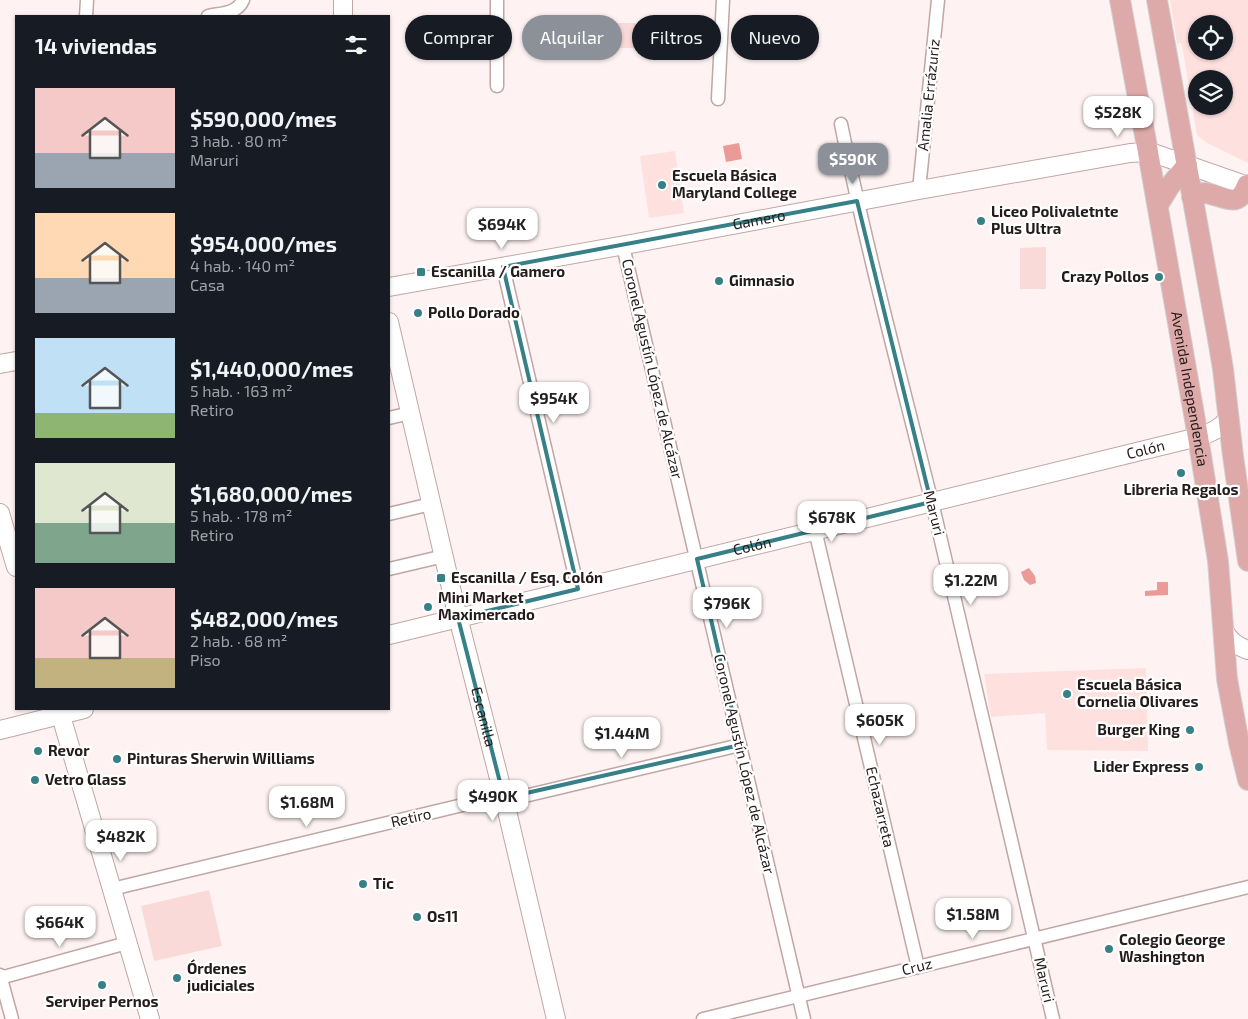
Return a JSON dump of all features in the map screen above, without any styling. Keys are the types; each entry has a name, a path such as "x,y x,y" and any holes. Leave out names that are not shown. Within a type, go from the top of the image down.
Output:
{"main road":[{"name":"Avenida Independencia","path":"1120,0 1198,437 1218,562 1226,674 1248,780"},
{"name":"Avenida Independencia","path":"1157,0 1218,339 1248,561"},
{"path":"1158,205 1187,164"},
{"path":"1192,197 1204,193 1236,199 1242,195 1247,185"}],"street":[{"path":"86,0 86,15"},
{"path":"213,15 234,11 240,7 243,0"},
{"path":"343,0 343,15"},
{"path":"497,0 497,86"},
{"path":"718,99 723,0"},
{"name":"Amalia Errázuriz","path":"919,190 938,0"},
{"name":"Maruri","path":"841,124 857,201 931,502 1053,1019"},
{"name":"Gamero","path":"390,287 1130,153 1148,152 1156,154 1247,185"},
{"name":"Coronel Agustín López de Alcázar","path":"623,246 804,1019"},
{"path":"503,267 578,589"},
{"name":"Escanilla","path":"390,331 394,367 410,413 556,1019"},
{"path":"0,364 15,360"},
{"path":"390,418 410,413"},
{"name":"Colón","path":"390,635 1198,437 1220,428 1228,420"},
{"path":"390,514 431,504"},
{"path":"0,513 15,564"},
{"name":"Echazarreta","path":"815,530 918,967"},
{"path":"390,569 444,556"},
{"path":"1223,629 1231,641 1248,650"},
{"path":"0,730 59,712 76,710"},
{"path":"59,712 150,1019"},
{"name":"Retiro","path":"112,889 496,798 512,799 740,745"},
{"name":"Cruz","path":"703,1019 1248,887"},
{"path":"12,1019 0,977 127,943"}],"highlighted area":[{"path":"857,201 931,502 697,559 740,745 504,798 458,618 578,589 503,267"}],"shaded area":[{"path":"1170,0 1248,0 1248,163 1207,143 1197,135 1194,115 1233,115 1233,70 1188,70 1188,82 1181,43 1177,44"},
{"path":"622,23 632,23 632,48 622,48"},
{"path":"739,143 742,159 726,162 723,146"},
{"name":"Escuela Básica Maryland College","path":"675,151 684,213 649,218 640,156"},
{"path":"1046,247 1046,289 1020,289 1020,248"},
{"path":"1029,568 1035,576 1036,583 1030,585 1024,580 1021,572"},
{"path":"1157,582 1168,582 1168,595 1145,596 1145,591 1157,590"},
{"name":"Escuela Básica Cornelia Olivares","path":"1146,668 1148,751 1047,750 1045,713 991,717 984,674"},
{"path":"209,890 222,946 154,961 141,906"}],"place":[{"name":"Escuela Básica Maryland College","path":"662,185"},
{"name":"Liceo Polivaletnte Plus Ultra","path":"981,221"},
{"name":"Escanilla / Gamero","path":"421,272"},
{"name":"Crazy Pollos","path":"1159,277"},
{"name":"Gimnasio","path":"719,281"},
{"name":"Pollo Dorado","path":"418,313"},
{"name":"Libreria Regalos","path":"1181,473"},
{"name":"Escanilla / Esq. Colón","path":"441,578"},
{"name":"Mini Market Maximercado","path":"428,607"},
{"name":"Escuela Básica Cornelia Olivares","path":"1067,694"},
{"name":"Burger King","path":"1190,730"},
{"name":"Revor","path":"38,751"},
{"name":"Pinturas Sherwin Williams","path":"117,759"},
{"name":"Lider Express","path":"1199,767"},
{"name":"Vetro Glass","path":"35,780"},
{"name":"Tic","path":"363,884"},
{"name":"Os11","path":"417,917"},
{"name":"Colegio George Washington","path":"1109,949"},
{"name":"Órdenes judiciales","path":"177,978"},
{"name":"Serviper Pernos","path":"102,985"}]}
